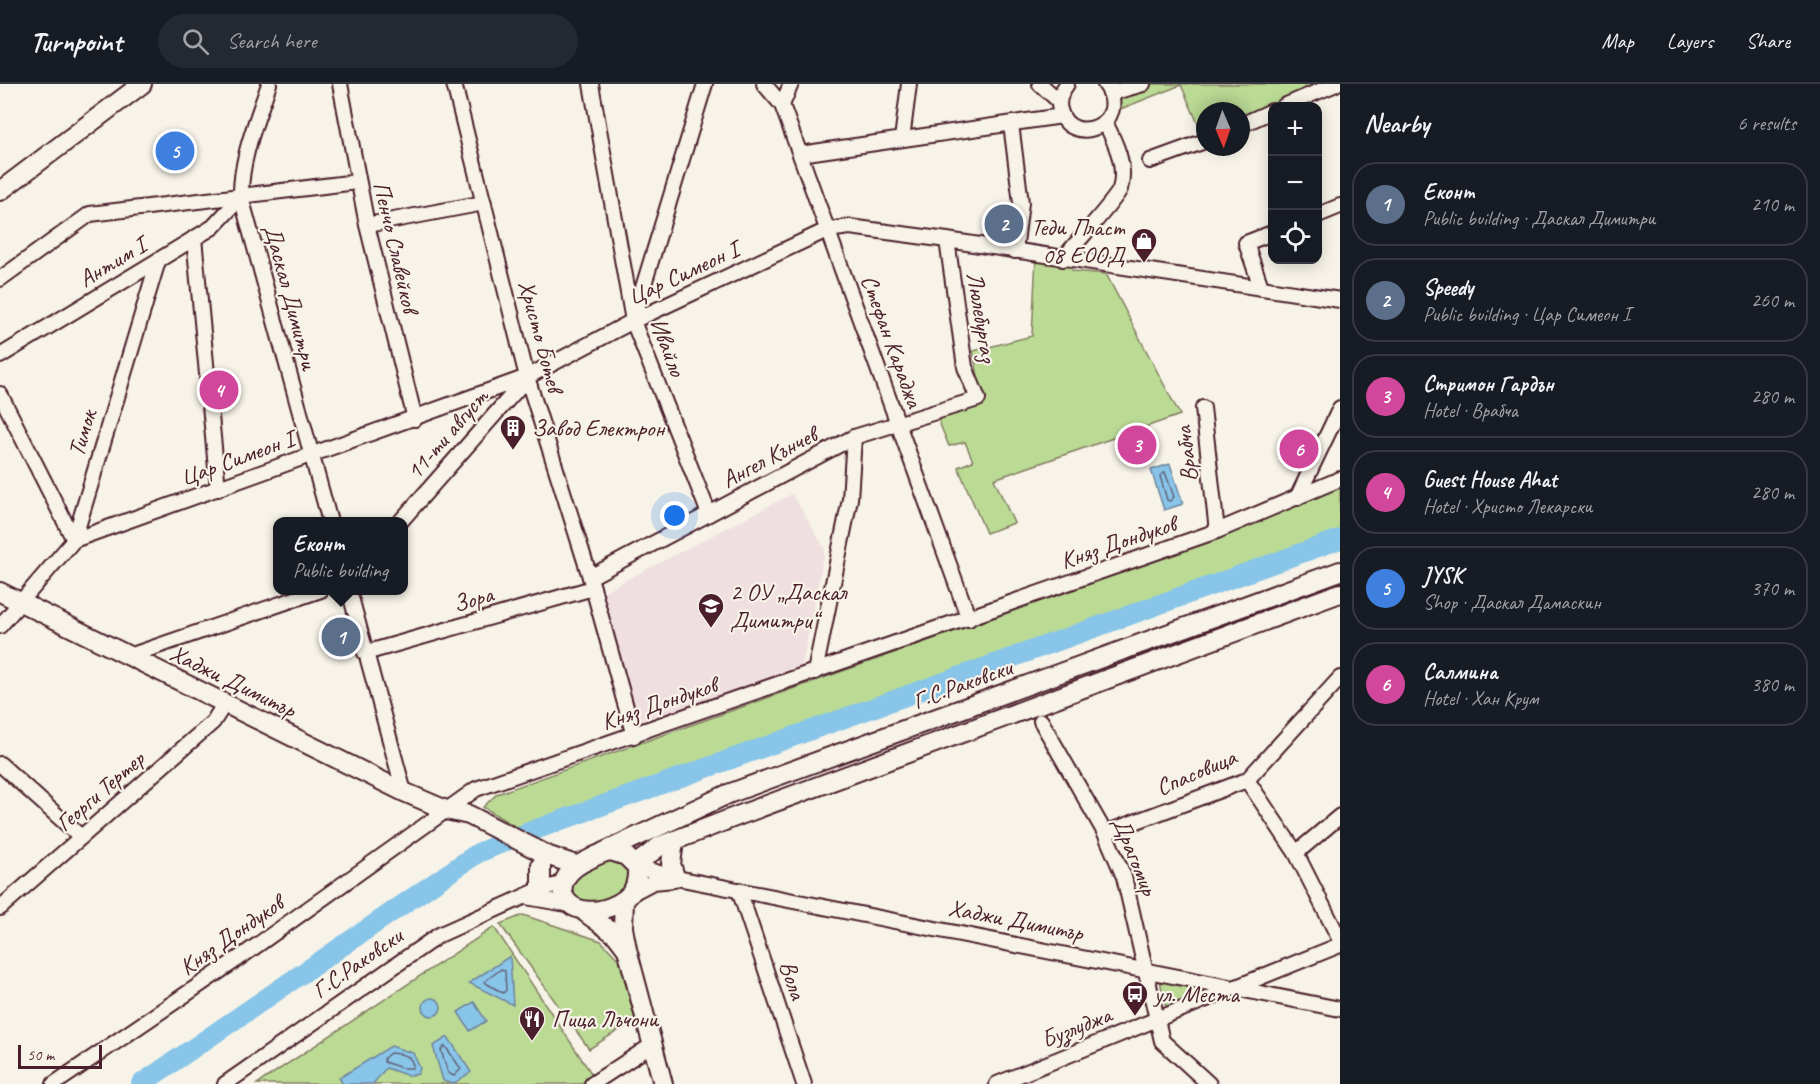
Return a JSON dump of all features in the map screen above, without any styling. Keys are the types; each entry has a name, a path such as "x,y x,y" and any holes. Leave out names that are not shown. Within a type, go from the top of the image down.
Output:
{"street":[{"path":"0,191 142,84"},
{"name":"Даскал Димитри","path":"268,84 245,161 241,197 328,517"},
{"name":"Пенчо Славейков","path":"340,84 357,182 415,419"},
{"name":"Христо Ботев","path":"454,84 527,377 591,582 634,736"},
{"name":"Ивайло","path":"591,84 633,321 709,514"},
{"path":"633,321 705,84"},
{"name":"Стефан Караджа","path":"764,84 782,105 969,619"},
{"path":"782,105 791,84"},
{"path":"902,139 909,84"},
{"path":"1040,84 1059,101"},
{"path":"1067,84 1059,101 1062,116 1074,127 1082,130 1098,127 1105,122 1113,107 1113,99 1105,84"},
{"path":"1105,84 1115,92 1143,84"},
{"path":"1293,102 1336,84"},
{"path":"1250,121 1268,113"},
{"path":"800,154 1062,116"},
{"path":"1063,259 1119,191 1122,171 1118,148 1105,122"},
{"path":"1011,124 1021,203 1015,250"},
{"path":"1150,161 1196,144"},
{"path":"0,279 90,214 357,182"},
{"name":"Антим I","path":"0,356 213,227 241,197"},
{"path":"367,225 484,203"},
{"path":"1322,213 1340,206"},
{"name":"Цар Симеон I","path":"74,540 527,377 633,321 827,230 850,227 947,240 1340,300"},
{"path":"1262,287 1245,243 1268,234"},
{"path":"194,238 218,489"},
{"name":"Люлебургаз","path":"947,240 965,367 978,399"},
{"name":"Тимок","path":"0,626 74,540 158,261"},
{"name":"11-ти август","path":"404,517 527,377"},
{"path":"0,394 74,540"},
{"name":"Ангел Кънчев","path":"591,582 709,514 854,437 978,399"},
{"name":"Врабча","path":"1203,408 1217,531"},
{"path":"1297,498 1340,408"},
{"path":"815,672 850,499 854,437"},
{"name":"Княз Дондуков","path":"54,1084 242,956 476,789 634,736 1217,531 1340,479"},
{"name":"Г.С.Раковски","path":"604,852 728,794 1340,571"},
{"name":"Зора","path":"365,653 591,582"},
{"name":"Хаджи Димитър","path":"0,592 404,792 446,810 545,861"},
{"name":"Г.С.Раковски","path":"637,866 660,846 1340,593"},
{"path":"129,656 309,595"},
{"path":"350,595 404,792"},
{"name":"Спасовица","path":"1105,833 1247,780 1340,678"},
{"name":"Георги Тертер","path":"0,908 213,722 225,703"},
{"name":"Драгомир","path":"1041,721 1105,833 1131,900 1161,1041 1209,1084"},
{"path":"0,764 81,837"},
{"path":"1247,780 1296,853 1340,940"},
{"path":"1296,853 1340,816"},
{"path":"674,841 671,864 679,878"},
{"path":"562,882 576,865 604,852 622,853 637,866 679,878"},
{"path":"545,861 576,865"},
{"path":"545,861 534,893 579,909 607,909 653,882 679,878"},
{"path":"545,861 562,882 566,899 616,934 627,949"},
{"path":"637,866 638,879 628,897 623,928 663,1084"},
{"name":"Хаджи Димитър","path":"679,878 1340,1009"},
{"name":"Г.С.Раковски","path":"225,1084 439,935 562,882"},
{"name":"Вола","path":"739,890 804,1084"},
{"name":"Бузлуджа","path":"997,1084 1340,945"},
{"path":"592,1084 652,1045"}],"shaded area":[{"name":"2 ОУ „Даскал Димитри“","path":"792,494 825,549 802,666 639,725 603,592"}],"green space":[{"path":"1113,84 1336,84 1290,102 1268,102 1268,108 1250,118 1250,102 1196,102 1196,119 1181,85 1118,110"},
{"path":"1036,257 1067,263 1073,271 1106,274 1180,415 994,479 1014,523 986,533 958,467 973,461 965,442 949,446 937,417 983,401 973,351 1032,336"},
{"path":"1340,486 1340,539 526,833 483,807 497,794 1223,536"},
{"path":"606,859 616,859 629,868 626,885 617,894 587,905 573,895 569,886 573,878"},
{"path":"523,915 601,941 620,961 635,1020 589,1049 500,924"},
{"path":"494,927 593,1076 580,1084 257,1084"},
{"path":"1160,981 1199,989 1201,994 1166,1008"}],"water":[{"path":"1170,464 1183,504 1164,510 1151,470"},
{"path":"510,956 513,1005 469,983"},
{"path":"432,998 438,1001 441,1007 438,1013 432,1016 426,1013 423,1007 426,1001"},
{"path":"474,1002 486,1021 470,1031 458,1012"},
{"path":"448,1037 471,1072 453,1084 443,1081 433,1046"},
{"path":"391,1046 413,1053 420,1068 418,1074 409,1076 386,1068 373,1084 343,1084 339,1078"}],"waterway":[{"path":"141,1084 478,853 526,833 1340,539"}],"place":[{"name":"JYSK","path":"175,151"},
{"name":"Speedy","path":"1004,224"},
{"name":"Теди Пласт 08 ЕООД","path":"1144,264"},
{"name":"Guest House Ahat","path":"219,390"},
{"name":"Стримон Гардън","path":"1137,445"},
{"name":"Салмина","path":"1299,449"},
{"name":"Завод Електрон","path":"513,451"},
{"name":"2 ОУ „Даскал Димитри“","path":"711,629"},
{"name":"Еконт","path":"341,637"},
{"name":"ул. Места","path":"1135,1017"},
{"name":"Пица Лъчони","path":"532,1042"}]}
